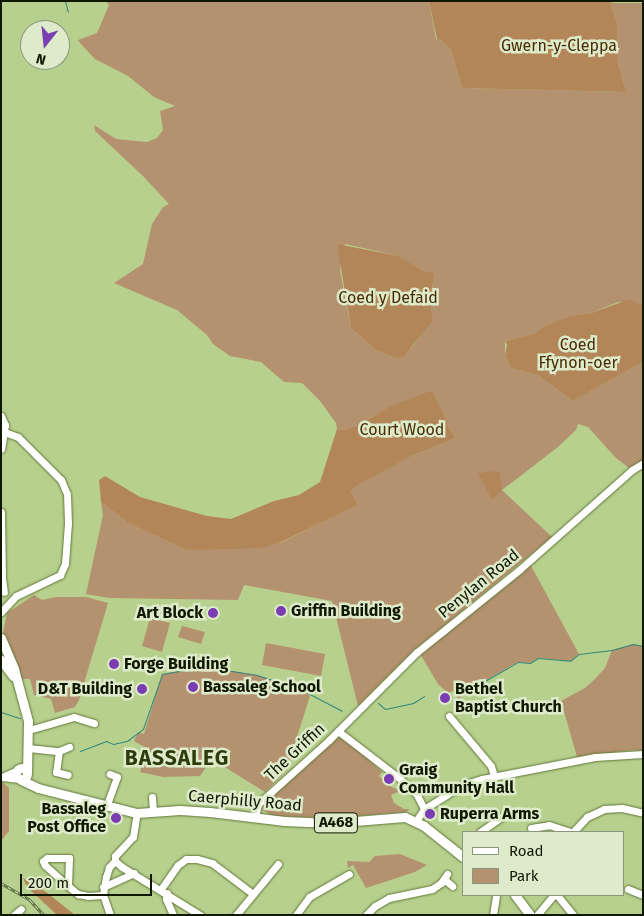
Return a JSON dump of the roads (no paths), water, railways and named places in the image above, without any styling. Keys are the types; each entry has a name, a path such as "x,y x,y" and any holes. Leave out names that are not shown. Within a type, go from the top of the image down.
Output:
{"main road":[{"path":"1,638 24,705 28,730 28,748 23,775"},
{"path":"1,660 16,680"},
{"name":"Caerphilly Road","path":"23,775 45,790 106,807 137,813 210,812 330,823 367,822 393,817 405,817 416,821 461,852"},
{"path":"516,896 530,915"}],"street":[{"path":"1,416 5,426 1,449"},
{"path":"1,612 4,605 16,596 60,575 67,545 68,506 67,494 61,480 18,437 4,432"},
{"name":"Penylan Road","path":"338,731 388,679 442,631 519,570 632,470 643,464"},
{"path":"1,512 4,592"},
{"path":"449,716 491,766 494,776"},
{"path":"28,730 74,717 94,723"},
{"path":"338,731 418,795 424,809"},
{"name":"The Griffin","path":"255,817 258,804 338,731"},
{"path":"28,748 59,751 69,747"},
{"path":"59,751 56,772 68,775"},
{"path":"416,821 424,809 462,786 494,776 595,757 643,754"},
{"path":"106,807 117,777 110,774"},
{"path":"1,777 23,775"},
{"path":"152,797 152,812"},
{"path":"573,831 587,817 604,809 622,808 643,813"},
{"path":"481,831 509,812"},
{"path":"110,915 103,895 103,887 115,856 133,837 137,813"},
{"path":"531,828 548,825 569,831"},
{"path":"68,886 69,858 47,858 43,861 45,865 68,886 78,894 88,896 103,895"},
{"path":"173,915 164,891 178,865 186,859 197,859 212,863 253,894"},
{"path":"115,860 200,915"},
{"path":"236,915 278,864"},
{"path":"103,887 134,873"},
{"path":"296,915 309,897 349,874"},
{"path":"366,915 375,906 389,898 432,889 445,877 452,886"},
{"path":"628,889 643,895"},
{"path":"491,914 496,896"},
{"path":"537,915 555,896"},
{"path":"557,896 573,915"},
{"path":"14,915 21,909"}],"waterway":[{"path":"65,1 68,12"},
{"path":"483,682 518,662 530,663 538,658 570,661 579,654 612,650 633,644 643,646"},
{"path":"80,751 106,741 113,744 127,741 143,729 162,674 191,669 219,669 257,675 300,689 342,711"},
{"path":"378,703 385,709 413,703 424,696"},
{"path":"1,712 20,718"}],"railway":[{"path":"1,883 30,900 44,915"}],"place":[{"name":"Griffin Building","path":"281,611"},
{"name":"Art Block","path":"213,613"},
{"name":"Forge Building","path":"114,664"},
{"name":"Bassaleg School","path":"193,687"},
{"name":"D&T Building","path":"142,689"},
{"name":"Bethel Baptist Church","path":"445,698"},
{"name":"Graig Community Hall","path":"389,779"},
{"name":"Ruperra Arms","path":"430,814"},
{"name":"Bassaleg Post Office","path":"116,818"}],"district":[{"name":"BASSALEG","path":"177,758"}],"park label":[{"name":"Gwern-y-Cleppa","path":"559,46"},
{"name":"Coed y Defaid","path":"388,298"},
{"name":"Coed Ffynon-oer","path":"578,354"},
{"name":"Court Wood","path":"402,430"}]}
